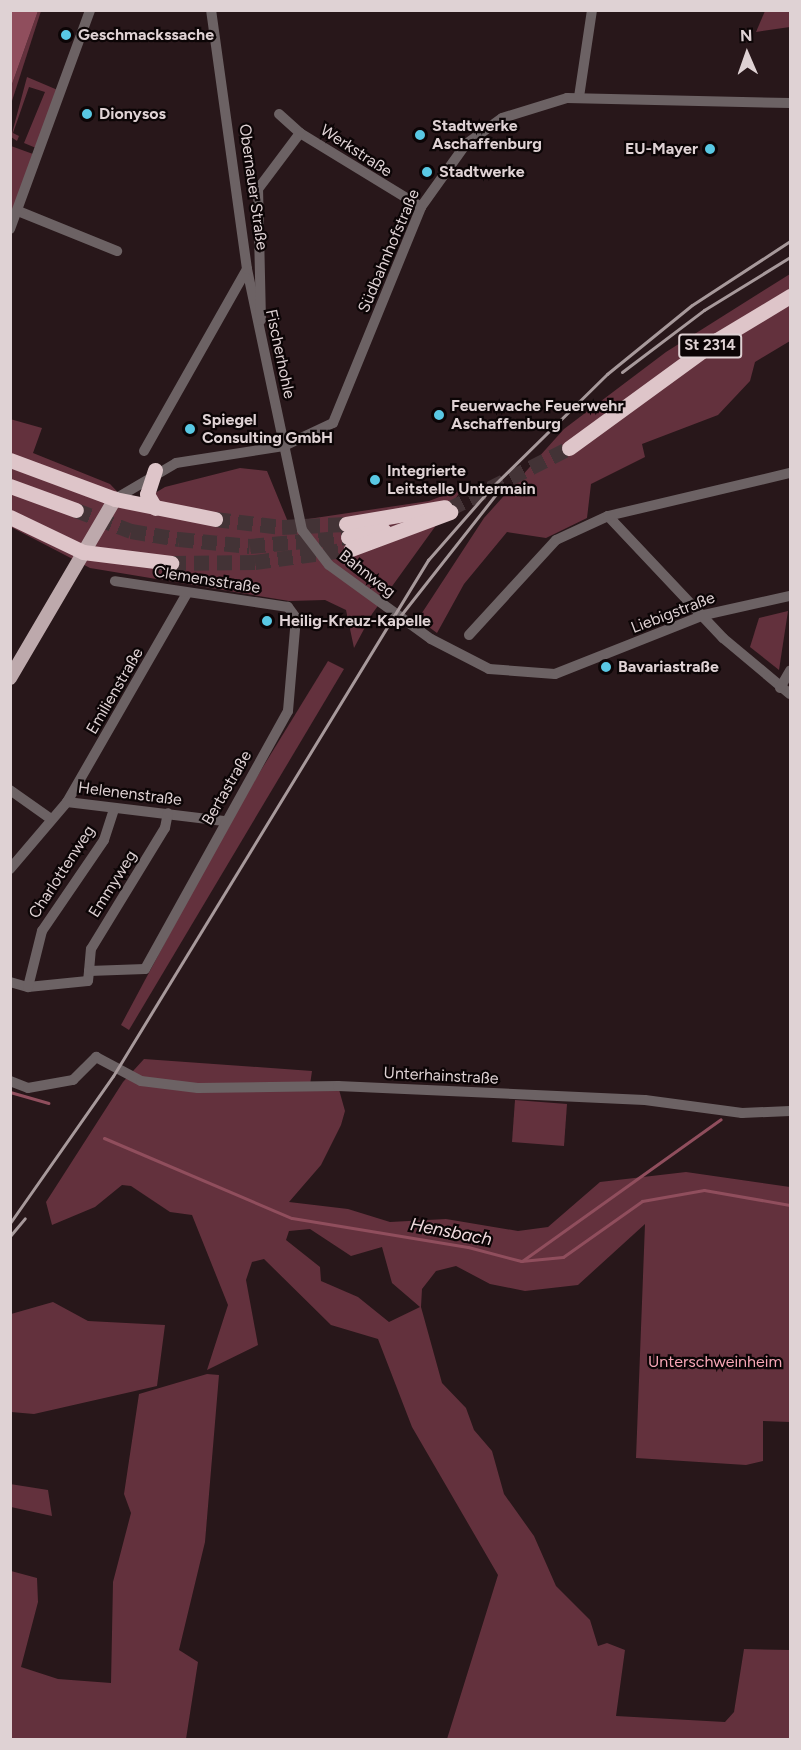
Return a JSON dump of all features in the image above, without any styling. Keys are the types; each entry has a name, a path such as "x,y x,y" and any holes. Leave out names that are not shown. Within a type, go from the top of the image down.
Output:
{"highway":[{"name":"St 2314","path":"569,448 717,340 790,296"},
{"path":"10,460 122,501 214,519"},
{"path":"155,470 147,494 155,508"},
{"path":"10,484 76,510"},
{"path":"348,537 449,509"},
{"path":"10,517 83,552 171,563"}],"main road":[{"path":"10,678 83,552 122,501"}],"street":[{"path":"10,229 90,10"},
{"name":"Obernauer Straße","path":"144,451 247,269 211,10"},
{"path":"579,97 592,10"},
{"name":"Südbahnhofstraße","path":"122,501 130,485 155,470 192,459 284,446 333,423 421,207 452,161 483,131 537,105 579,97 790,103"},
{"name":"Werkstraße","path":"279,114 300,134 421,207"},
{"name":"Obernauer Straße","path":"259,329 263,302 258,189 300,134"},
{"path":"18,211 117,251"},
{"name":"Fischerhohle","path":"247,269 284,446"},
{"name":"Bahnweg","path":"284,446 310,544 375,600 431,639 489,669 570,672"},
{"path":"469,635 556,540 608,516 790,473"},
{"path":"608,516 704,615 790,694"},
{"name":"Clemensstraße","path":"115,581 293,611"},
{"name":"Emilienstraße","path":"10,869 67,802 187,593"},
{"name":"Liebigstraße","path":"570,672 704,615 790,596"},
{"name":"Bertastraße","path":"89,971 145,969 288,711 293,611"},
{"path":"780,687 790,671"},
{"path":"10,790 51,819"},
{"name":"Helenenstraße","path":"67,802 225,821"},
{"name":"Charlottenweg","path":"28,987 42,931 104,840 114,809"},
{"name":"Emmyweg","path":"89,971 91,949 165,828 168,813"},
{"path":"10,982 28,987 88,981 89,971"},
{"name":"Unterhainstraße","path":"10,1081 28,1088 73,1080 96,1057 141,1081 209,1088 338,1086 645,1100 742,1113 790,1111"}],"green space":[{"path":"38,11 41,11 11,104 11,87"},
{"path":"765,11 790,11 790,27 756,32"},
{"path":"27,77 60,91 36,148 24,143 45,92 29,87 13,133 19,136 17,141 11,137"},
{"path":"11,146 33,154 11,218"},
{"path":"790,274 790,341 755,362 750,381 718,415 642,444 645,457 591,484 587,518 546,538 507,532 464,584 437,633 418,619 484,518 564,429 666,352"},
{"path":"10,419 42,428 33,453 110,484 132,507 165,487 240,468 267,471 288,522 429,501 463,488 372,614 354,648 346,610 325,600 289,601 90,568 11,527"},
{"path":"788,611 779,670 750,647 759,618"},
{"path":"328,661 344,669 129,1030 121,1025 231,819"},
{"name":"Unterschweinheim","path":"144,1059 312,1071 310,1085 338,1086 345,1111 341,1125 321,1165 289,1202 348,1209 390,1222 446,1219 518,1231 548,1227 600,1182 686,1172 790,1187 790,1422 763,1421 763,1461 746,1465 636,1458 645,1224 578,1285 525,1291 490,1284 456,1266 436,1271 422,1289 421,1307 442,1383 466,1408 474,1430 492,1451 504,1494 534,1536 556,1586 590,1620 598,1646 607,1643 625,1650 616,1716 725,1722 734,1712 744,1649 790,1650 790,1739 447,1739 498,1575 412,1427 378,1339 331,1325 264,1259 252,1262 246,1280 258,1345 207,1370 228,1305 192,1215 170,1212 131,1186 122,1185 95,1207 52,1225 46,1202 123,1082","holes":["310,1229 351,1256 382,1247 392,1283 420,1307 389,1322 358,1297 321,1281 320,1267 286,1240 289,1231"]},
{"path":"515,1100 567,1104 564,1146 512,1142"},
{"path":"53,1302 88,1321 165,1325 157,1386 34,1414 11,1412 11,1314"},
{"path":"207,1374 219,1375 205,1542 179,1650 198,1662 186,1739 11,1739 11,1571 37,1578 38,1602 21,1667 58,1679 111,1683 113,1582 131,1513 124,1494 139,1394"},
{"path":"10,1484 48,1490 52,1516 11,1507"}],"shaded area":[{"path":"10,11 38,11 11,87"}],"waterway":[{"name":"Hensbach","path":"10,1092 48,1103"},
{"path":"522,1261 721,1119"},
{"name":"Hensbach","path":"104,1138 292,1218 468,1247 521,1261 563,1257 642,1201 704,1190 790,1205"}],"tunnel":[{"path":"449,509 569,448"},
{"path":"76,510 131,531 179,539 250,546 348,537"},
{"path":"215,519 282,527 346,524"},
{"path":"171,563 255,562 351,549"}],"railway":[{"path":"10,1223 113,1076 428,560 491,488 607,374 692,305 790,241"},
{"path":"622,372 704,310 790,257"},
{"path":"397,620 497,493"},
{"path":"10,1236 25,1218"}],"place":[{"name":"Geschmackssache","path":"66,35"},
{"name":"Dionysos","path":"87,114"},
{"name":"Stadtwerke Aschaffenburg","path":"420,135"},
{"name":"EU-Mayer","path":"710,149"},
{"name":"Stadtwerke","path":"427,172"},
{"name":"Feuerwache Feuerwehr Aschaffenburg","path":"439,415"},
{"name":"Spiegel Consulting GmbH","path":"190,429"},
{"name":"Integrierte Leitstelle Untermain","path":"375,480"},
{"name":"Heilig-Kreuz-Kapelle","path":"267,621"},
{"name":"Bavariastraße","path":"606,667"}]}
